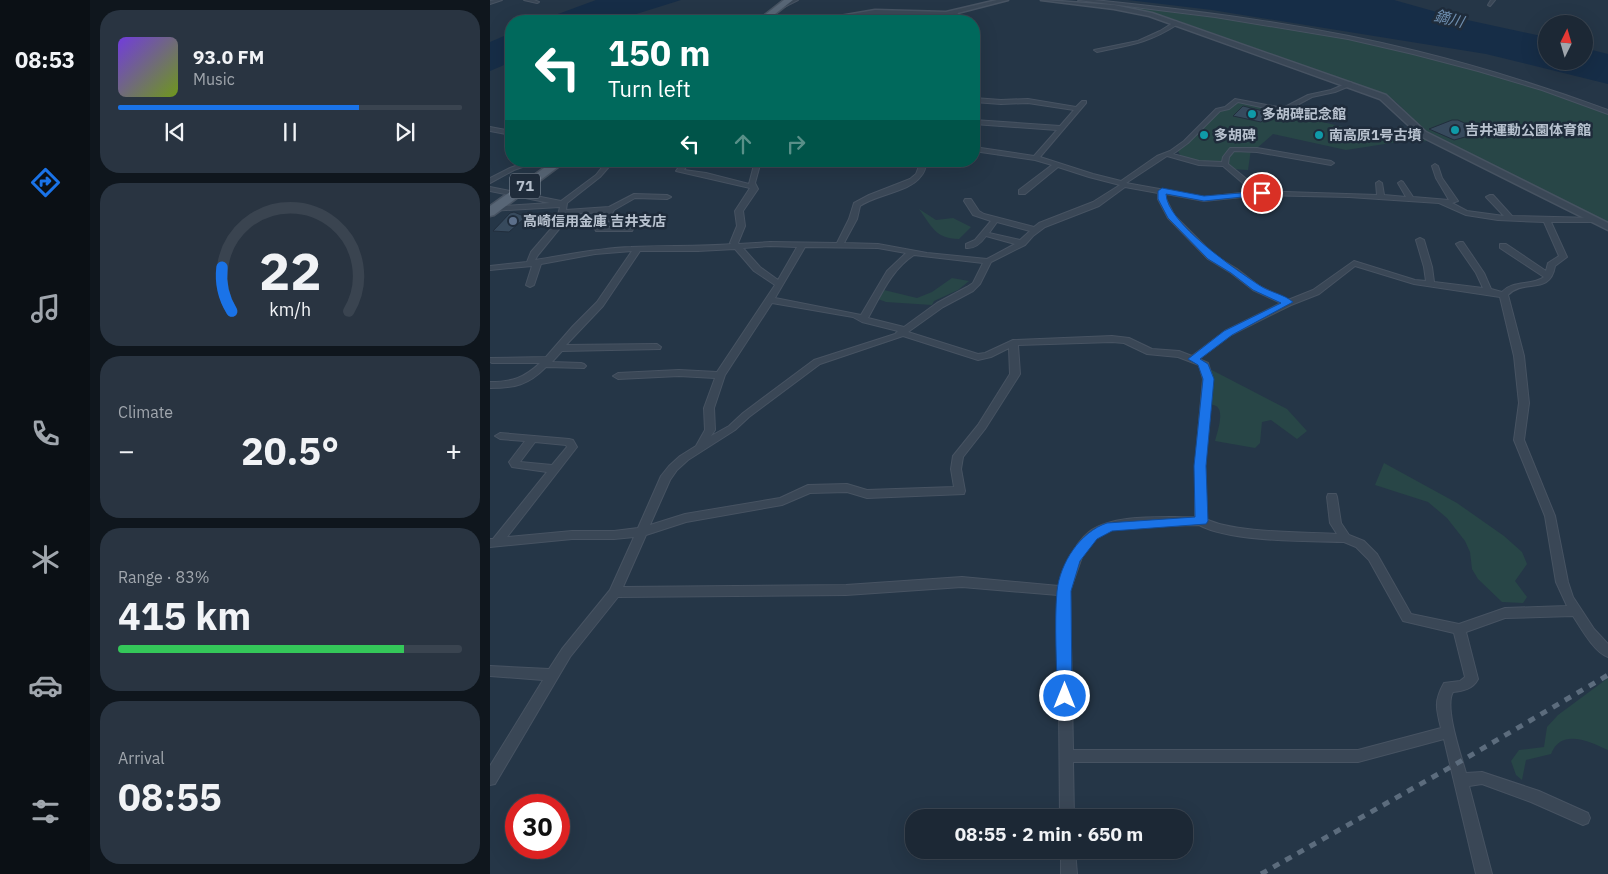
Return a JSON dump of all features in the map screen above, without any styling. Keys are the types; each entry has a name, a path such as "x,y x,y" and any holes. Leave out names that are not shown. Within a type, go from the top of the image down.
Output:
{"main road":[{"path":"769,15 789,0"},
{"name":"71","path":"491,210 552,167"}],"street":[{"path":"490,3 500,0"},
{"path":"526,0 537,2"},
{"path":"782,6 796,0"},
{"path":"855,15 883,11 933,14 956,13 1005,0"},
{"path":"1044,0 1128,9 1150,14 1383,97 1394,105 1411,126 1423,134 1608,227"},
{"path":"1080,0 1184,11 1369,42 1480,70 1608,112"},
{"path":"1097,50 1139,42 1162,32 1176,23"},
{"path":"490,779 566,653 615,592 665,479 672,468 700,447 732,428 746,415 817,362 890,340 940,305 970,289 976,284 988,261 1022,243 1049,221 1096,204 1158,156 1186,142 1218,110 1227,108 1237,100 1284,110 1310,96 1333,91 1350,84"},
{"path":"980,100 1023,101 1077,109"},
{"path":"1036,158 1084,102"},
{"path":"980,122 1061,128"},
{"path":"490,130 505,132"},
{"path":"1225,164 1230,150 1235,148 1331,163"},
{"path":"980,150 1036,158 1123,184 1204,199 1254,194 1454,201 1440,178 1436,166"},
{"path":"1165,154 1199,163 1225,164 1235,175 1250,186 1254,194"},
{"path":"1022,192 1058,164"},
{"path":"490,181 501,174 520,167"},
{"path":"530,285 534,254 560,223 563,208 606,167"},
{"path":"682,167 678,171 754,186"},
{"path":"756,167 752,183 754,186 739,211 742,222 735,239 736,246 757,269 779,284"},
{"path":"840,244 853,218 857,205 870,196 914,179 921,167"},
{"path":"490,172 501,174"},
{"path":"1379,183 1381,197"},
{"path":"1401,184 1411,199"},
{"path":"490,189 563,208"},
{"path":"1162,191 1162,199 1171,216 1211,257 1234,271 1256,288 1288,302"},
{"path":"491,210 540,208 610,209 634,196 667,197"},
{"path":"1490,197 1510,218"},
{"path":"968,201 976,213 995,220 1036,230"},
{"path":"1448,202 1460,212 1510,218 1594,220"},
{"path":"604,220 610,209"},
{"path":"1504,295 1518,286 1544,280 1548,276 1551,265 1562,257 1554,231 1546,219"},
{"path":"969,246 978,242 986,234 995,220"},
{"path":"986,234 1022,243"},
{"path":"1420,240 1428,267 1430,283"},
{"path":"700,447 710,430 709,408 720,374 770,300 803,244"},
{"path":"490,268 534,263 595,252 803,244 878,246 988,261"},
{"path":"1460,244 1480,273 1488,291"},
{"path":"1503,246 1548,276"},
{"path":"490,385 512,385 534,374 600,304 638,249"},
{"path":"863,319 887,276 903,258 913,252"},
{"path":"1193,359 1228,333 1288,302 1316,292 1354,263 1414,282 1488,291 1504,295"},
{"path":"1504,295 1519,356 1524,403 1519,440 1550,516 1562,582 1575,610 1590,633 1608,652"},
{"path":"770,300 846,313 978,357 988,355 1013,343 1051,340 1126,340 1150,352 1179,354 1193,359 1202,364 1208,379 1200,466 1201,521 1204,525 1228,530 1304,537 1345,538 1360,544 1373,557 1406,618 1459,629 1505,613 1575,610"},
{"path":"494,542 572,535 614,535 642,532 685,518 782,500 808,489 847,488 867,494 960,491 956,469 958,456 982,427 1015,374 1013,343"},
{"path":"559,348 657,347"},
{"path":"492,360 546,362 582,366"},
{"path":"618,376 679,373 720,374"},
{"path":"494,542 572,447 569,442 500,436"},
{"path":"532,439 514,462 516,465 554,469"},
{"path":"1332,496 1336,523 1345,538"},
{"path":"1067,809 1064,591 1069,571 1075,558 1092,536 1100,530 1123,524 1201,521"},
{"path":"615,592 846,590 962,582 1064,591"},
{"path":"1459,629 1472,680 1463,686 1448,687 1443,696 1443,709 1484,874"},
{"path":"490,671 552,675"},
{"path":"1065,756 1358,756 1448,732"},
{"path":"1460,780 1482,778 1534,796 1583,818"},
{"path":"1068,859 1069,874"}],"green space":[{"path":"1092,1 1165,8 1310,30 1449,60 1608,111 1608,224 1427,131 1385,94 1164,16 1129,7 1090,3"},
{"path":"1241,101 1382,137 1413,131 1430,141 1414,142 1411,140 1346,150 1273,134 1256,149 1251,149 1248,170 1231,169 1227,164 1202,163 1181,157 1178,151 1220,111"},
{"path":"919,209 936,220 953,218 971,227 959,239 944,237 934,230"},
{"path":"952,278 969,281 958,290 934,301 932,305 886,302 878,299 884,290 917,298 932,292"},
{"path":"1206,367 1287,409 1307,431 1297,439 1271,420 1262,422 1260,443 1255,448 1215,441 1220,422 1219,409 1214,405 1200,403 1206,388"},
{"path":"1384,463 1457,503 1504,536 1522,552 1527,564 1515,581 1527,597 1523,603 1502,602 1478,579 1472,569 1470,552 1465,541 1447,518 1428,502 1375,485"},
{"path":"1608,678 1608,750 1584,740 1568,739 1561,741 1551,754 1526,760 1522,780 1516,775 1511,761 1519,750 1544,747 1547,727 1558,715"}],"water":[{"path":"596,0 681,0 633,15 555,15"},
{"name":"鏑川","path":"1128,0 1394,0 1458,18 1538,35 1538,67 1486,54 1212,10"},
{"path":"505,36 505,65 490,71 490,42"},
{"path":"1593,50 1608,54 1608,84 1551,70 1593,70"}],"building":[{"name":"多胡碑記念館","path":"1243,106 1271,113 1261,122 1233,116"},
{"name":"吉井運動公園体育館","path":"1452,120 1458,120 1481,131 1477,132 1480,133 1454,140 1429,129"},
{"name":"高崎信用金庫 吉井支店","path":"514,212 526,217 509,232 493,231 510,213"}],"railway":[{"path":"1261,874 1456,764 1608,675"}],"place":[{"name":"多胡碑記念館","path":"1252,114"},
{"name":"吉井運動公園体育館","path":"1455,130"},
{"name":"多胡碑","path":"1204,135"},
{"name":"南高原1号古墳","path":"1319,135"},
{"name":"高崎信用金庫 吉井支店","path":"513,221"}],"route":[{"path":"1065,696 1064,591 1069,571 1075,558 1092,536 1100,530 1112,526 1201,521 1200,466 1208,379 1202,364 1193,359 1228,333 1288,302 1249,284 1234,271 1211,257 1171,216 1162,199 1162,191 1204,199 1262,193"}]}
